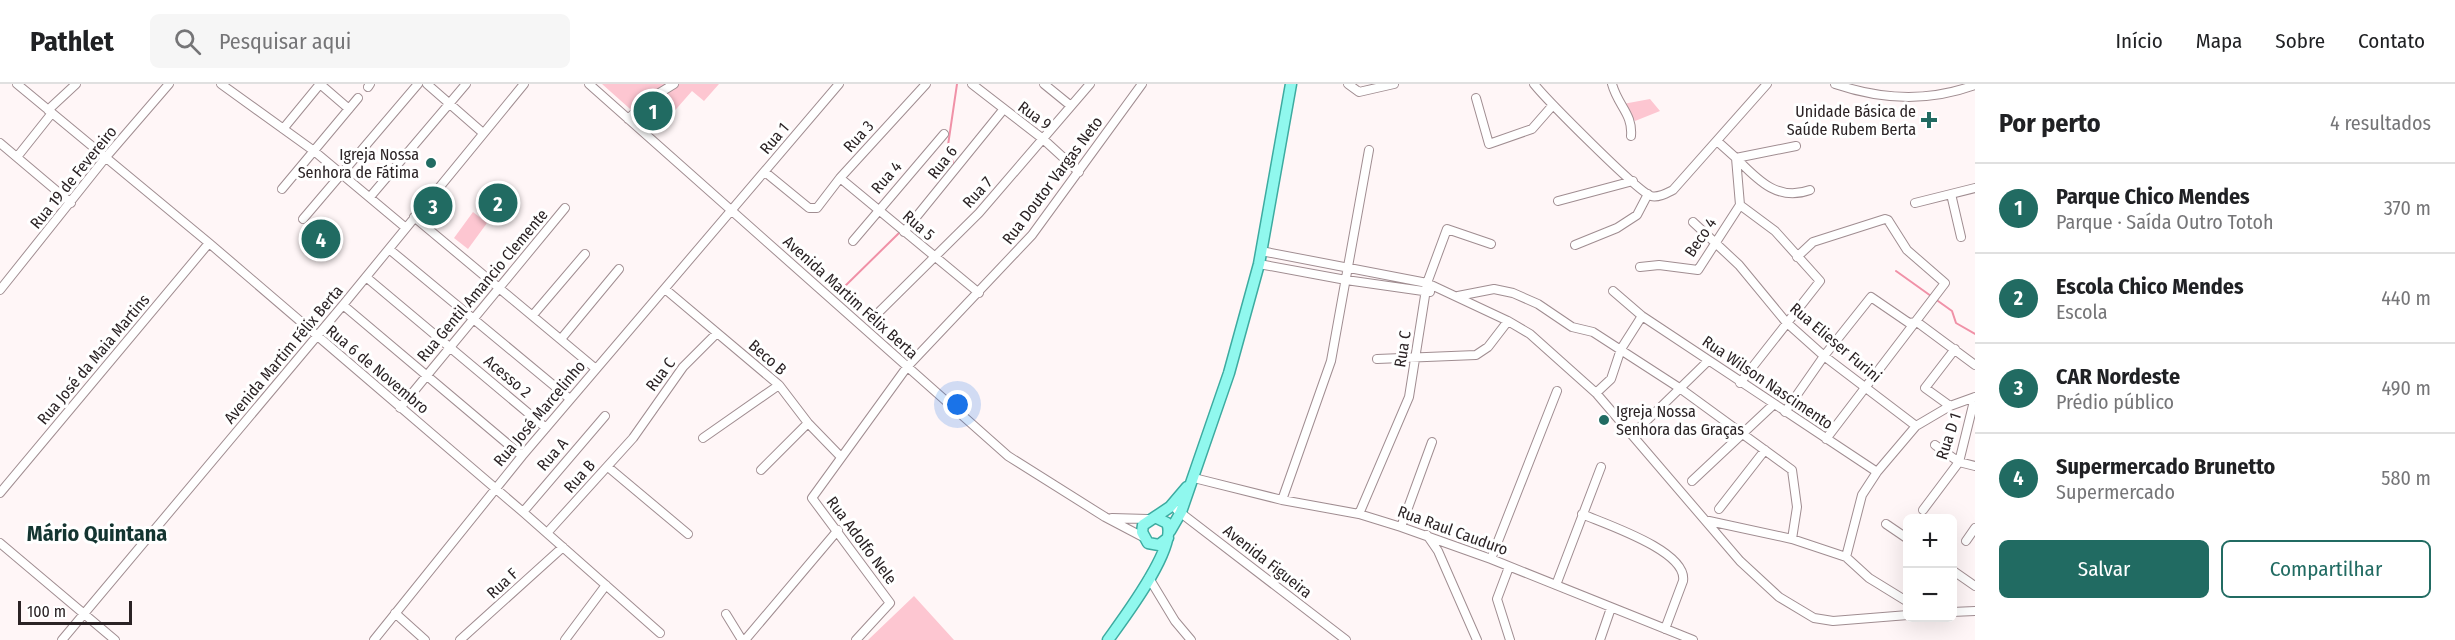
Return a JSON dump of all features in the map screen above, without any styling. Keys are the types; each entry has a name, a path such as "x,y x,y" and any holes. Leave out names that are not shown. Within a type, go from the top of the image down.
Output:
{"main road":[{"path":"1147,541 1162,544 1181,512 1229,373 1261,251 1291,84"},
{"path":"1150,576 1147,541 1142,528 1151,518 1170,507 1193,479"},
{"path":"1108,640 1166,548 1169,534 1164,520 1151,518"}],"street":[{"name":"Rua 6 de Novembro","path":"18,84 209,243 523,512 660,633"},
{"path":"16,157 50,111 76,84"},
{"name":"Rua 19 de Fevereiro","path":"2,284 169,84"},
{"path":"221,84 314,151 406,228"},
{"path":"283,129 320,84 349,109"},
{"path":"303,219 418,84"},
{"path":"427,84 483,133"},
{"path":"370,197 466,84"},
{"name":"Avenida Martim Félix Berta","path":"62,640 317,337 524,84"},
{"name":"Avenida Martim Félix Berta","path":"589,84 1008,456 1147,541"},
{"path":"628,119 648,100 674,84"},
{"name":"Rua 1","path":"732,210 838,84"},
{"name":"Rua 3","path":"765,172 812,209 817,208 840,178 926,84"},
{"path":"1044,84 1071,106"},
{"name":"Rua 7","path":"879,312 979,213 1090,84"},
{"name":"Rua Doutor Vargas Neto","path":"907,367 1032,235 1142,84"},
{"path":"1348,84 1359,92 1394,84"},
{"path":"1534,84 1633,181 1648,194 1657,196 1673,190 1767,84"},
{"path":"1612,84 1618,102 1632,121 1631,136"},
{"path":"1835,84 1862,92 1921,97 1947,95 1975,85"},
{"name":"Rua 9","path":"978,86 1003,110 1043,139 1079,172"},
{"path":"282,189 358,98"},
{"path":"1476,98 1489,144 1532,129 1553,105"},
{"name":"Rua 6","path":"904,232 1003,110"},
{"name":"Rua 4","path":"853,241 944,134"},
{"path":"1717,141 1764,185 1787,194 1810,190"},
{"path":"0,143 71,202"},
{"path":"1736,158 1796,146"},
{"path":"1282,500 1331,361 1370,150"},
{"path":"1736,158 1740,205 1775,231 1820,281 1740,383"},
{"name":"Rua 5","path":"840,178 979,293"},
{"path":"1558,201 1633,181"},
{"path":"1915,203 1975,188"},
{"path":"1575,245 1617,228 1637,215 1648,194"},
{"path":"1951,194 1961,237"},
{"name":"Beco 4","path":"1640,267 1659,265 1698,270 1715,240 1740,205"},
{"name":"Rua Gentil Amancio Clemente","path":"400,408 565,208"},
{"name":"Rua José Marcelinho","path":"374,640 522,456 732,210"},
{"path":"414,218 596,369"},
{"path":"1797,257 1814,243 1888,220 1907,250 1945,283 1826,439"},
{"name":"Rua Elieser Furini","path":"1693,222 1715,240 1786,322 1824,356 1916,426"},
{"name":"Rua C","path":"1359,514 1409,397 1426,288 1447,229 1491,244"},
{"name":"Rua José da Maia Martins","path":"0,494 209,243"},
{"path":"389,249 570,399"},
{"path":"1261,251 1348,268 1426,288"},
{"path":"533,315 585,254"},
{"path":"1258,264 1346,280 1442,290 1509,321 1530,334 1596,393 1740,561 1796,609 1814,618 1833,621 1903,615"},
{"path":"561,339 619,269"},
{"name":"Acesso 2","path":"366,277 546,428"},
{"name":"Beco B","path":"665,289 779,385 808,423 841,457"},
{"path":"1457,296 1494,289 1513,293 1538,304 1572,327 1593,332 1682,389 1792,470 1797,507 1792,539"},
{"name":"Rua Wilson Nascimento","path":"1613,291 1642,316 1708,362 1877,472"},
{"path":"1785,412 1824,356 1871,297 1909,323 1917,322 1975,365"},
{"path":"343,305 522,456"},
{"path":"1596,393 1611,379 1621,349 1642,316"},
{"path":"1377,359 1476,355 1488,347 1509,321"},
{"name":"Rua C","path":"633,438 683,367 717,333"},
{"path":"1950,406 1925,388 1955,350"},
{"path":"1632,435 1708,362"},
{"name":"Rua Adolfo Nele","path":"856,640 890,603 812,498 907,367"},
{"path":"703,438 779,385"},
{"path":"1491,559 1557,391"},
{"path":"1846,557 1862,495 1877,472 1916,426 1950,406 1975,398"},
{"name":"Rua D 1","path":"1923,510 1959,462 1975,398"},
{"path":"1692,481 1773,405"},
{"name":"Rua A","path":"523,512 605,416"},
{"path":"761,470 808,423"},
{"name":"Rua B","path":"547,533 633,438"},
{"path":"1401,527 1432,442"},
{"path":"1935,445 1959,462 1975,466"},
{"path":"1719,509 1765,450"},
{"path":"608,467 688,534"},
{"path":"1556,585 1601,467"},
{"name":"Rua Raul Cauduro","path":"1193,479 1282,500 1359,514 1427,535 1665,629 1677,637 1693,640"},
{"name":"Avenida Figueira","path":"1170,507 1181,512 1346,640"},
{"path":"1582,514 1659,546 1682,573 1683,581 1665,629"},
{"name":"Avenida Martim Félix Berta","path":"1105,517 1151,518"},
{"path":"1708,521 1792,539 1846,557 1869,578 1903,599"},
{"path":"1886,524 1903,536"},
{"path":"1966,541 1975,528"},
{"path":"726,614 743,640 838,530"},
{"path":"1427,535 1438,551 1477,640"},
{"path":"1438,551 1441,540"},
{"path":"0,543 115,640"},
{"name":"Rua F","path":"460,640 563,547"},
{"path":"1509,567 1497,599 1510,640"},
{"path":"1957,573 1975,586"},
{"path":"1150,576 1175,621 1191,640"},
{"path":"565,640 606,585"},
{"path":"1600,640 1611,608"},
{"path":"1957,612 1975,611"},
{"path":"395,613 425,640"}],"shaded area":[{"path":"602,84 719,84 704,101 692,91 656,132"},
{"path":"1650,99 1660,111 1635,121 1623,104"},
{"path":"473,212 487,223 468,249 454,238"},
{"path":"914,596 954,640 868,640"}],"waterway":[{"path":"955,165 947,152 957,84"},
{"path":"839,292 899,233"},
{"path":"1896,271 1952,311 1956,323 1975,334"}],"place":[{"name":"Parque Chico Mendes","path":"653,111"},
{"name":"Unidade Básica de Saúde Rubem Berta","path":"1929,120"},
{"name":"Igreja Nossa Senhora de Fátima","path":"431,163"},
{"name":"Escola Chico Mendes","path":"498,203"},
{"name":"CAR Nordeste","path":"433,206"},
{"name":"Supermercado Brunetto","path":"321,239"},
{"name":"Igreja Nossa Senhora das Graças","path":"1604,420"}],"district":[{"name":"Mário Quintana","path":"97,533"}]}
